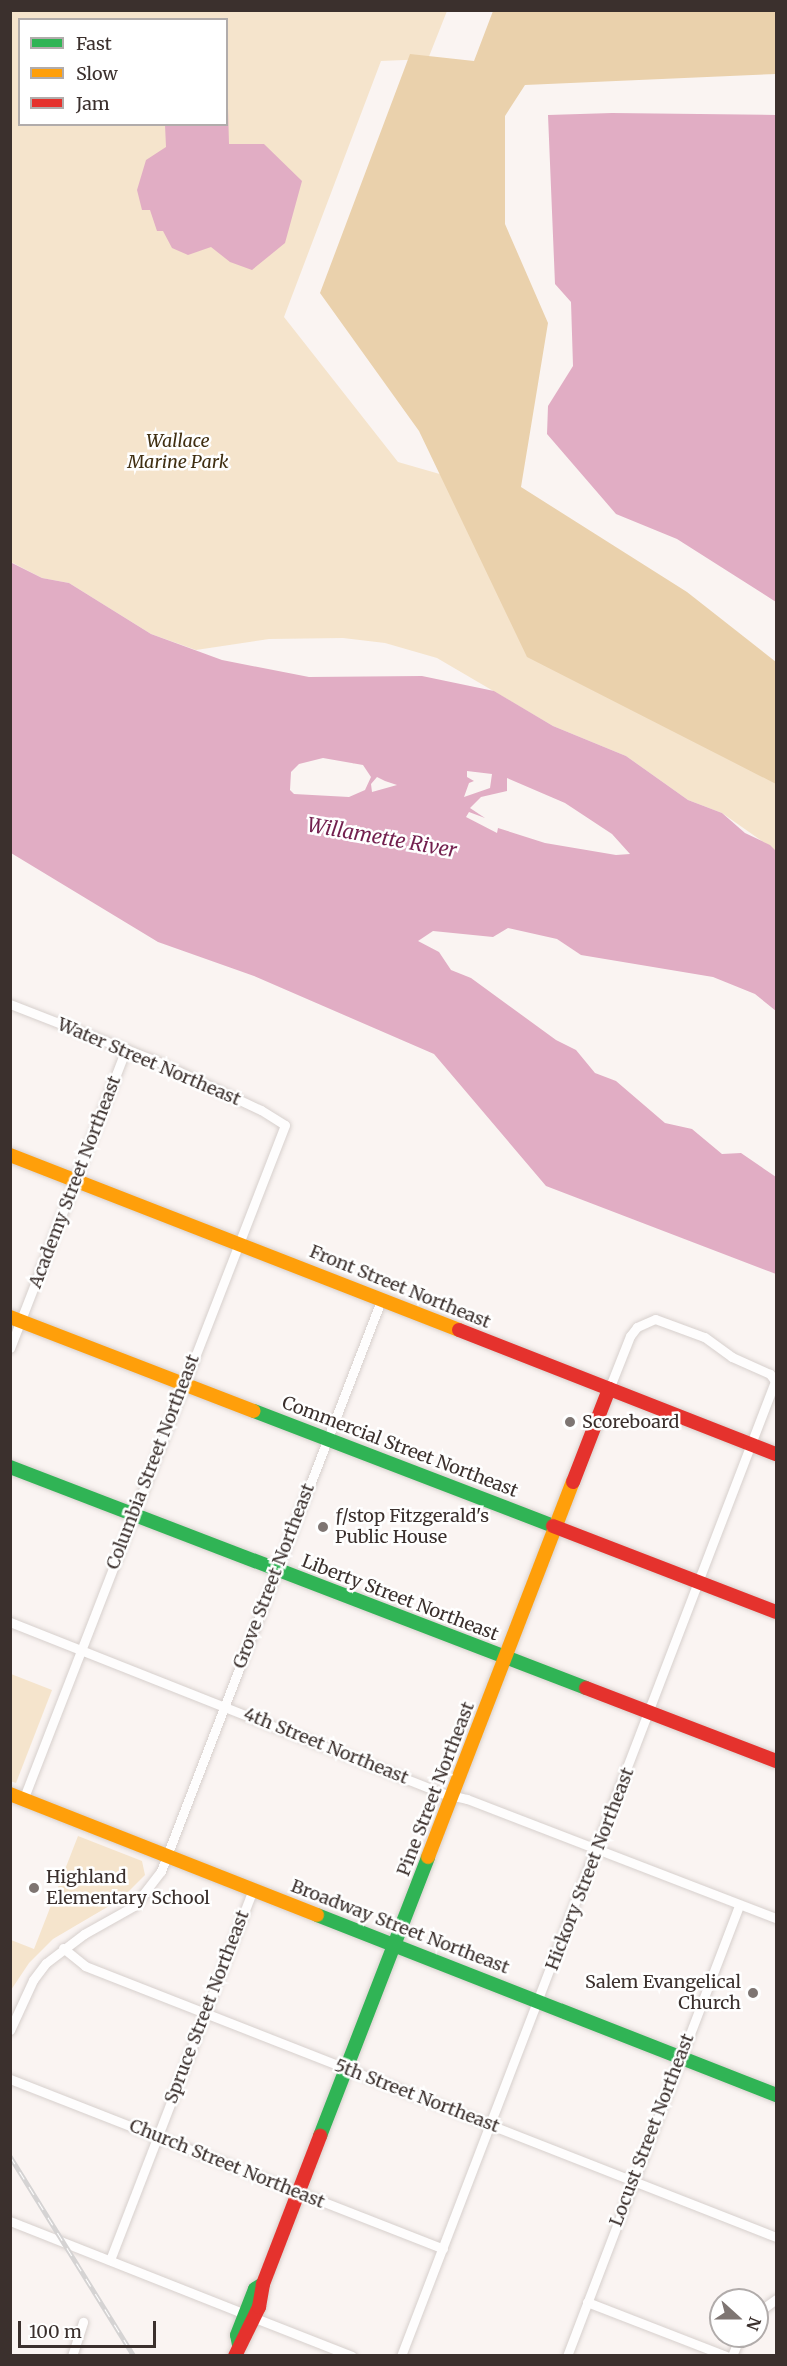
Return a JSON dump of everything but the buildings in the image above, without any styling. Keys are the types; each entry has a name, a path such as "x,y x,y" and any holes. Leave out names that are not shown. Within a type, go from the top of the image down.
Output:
{"main road":[{"name":"Front Street Northeast","path":"10,1155 382,1298 777,1454"},
{"name":"Commercial Street Northeast","path":"16,1319 777,1612"},
{"name":"Pine Street Northeast","path":"237,2350 237,2335 250,2316 255,2289 263,2284 300,2193 609,1389"},
{"name":"Liberty Street Northeast","path":"10,1467 649,1715 777,1761"},
{"name":"Broadway Street Northeast","path":"17,1797 777,2095"}],"street":[{"name":"Water Street Northeast","path":"10,1004 126,1049 261,1110 285,1125"},
{"name":"Academy Street Northeast","path":"10,1348 16,1319 75,1180 126,1049"},
{"name":"Columbia Street Northeast","path":"17,1797 81,1650 237,1242 285,1125"},
{"name":"Grove Street Northeast","path":"10,2030 33,1980 63,1948 134,1906 157,1880 382,1298"},
{"name":"Pine Street Northeast","path":"609,1389 630,1336 637,1327 655,1318 704,1336 732,1358 770,1374 775,1381"},
{"name":"Hickory Street Northeast","path":"402,2355 775,1381"},
{"name":"4th Street Northeast","path":"10,1622 777,1918"},
{"name":"Spruce Street Northeast","path":"110,2260 253,1889"},
{"name":"Locust Street Northeast","path":"567,2355 632,2179 739,1905"},
{"name":"5th Street Northeast","path":"63,1948 85,1966 777,2237"},
{"name":"Church Street Northeast","path":"10,2079 443,2248"},
{"path":"10,2221 352,2355"},
{"path":"586,2302 726,2355"},
{"path":"72,2355 83,2322"}],"green space":[{"name":"Wallace Marine Park","path":"10,11 447,11 428,59 381,61 284,317 398,462 516,496 776,714 776,851 722,813 688,800 626,756 553,726 437,658 385,643 343,638 269,639 196,650 151,634 69,583 42,578 11,562"},
{"path":"11,1674 52,1690 16,1783 10,1781"},
{"path":"78,1836 142,1861 145,1875 121,1899 53,1939 29,1963 11,1990 11,1940 34,1949"}],"shaded area":[{"path":"493,11 776,11 776,74 525,85 505,116 505,224 548,323 521,487 687,592 776,662 776,784 527,657 419,431 320,293 410,54 474,61"}],"water":[{"path":"228,108 229,144 264,144 302,181 285,243 252,270 230,262 211,247 188,255 172,248 163,231 157,231 150,210 142,210 137,190 146,160 166,147 165,126 228,126"},
{"path":"612,113 776,115 776,602 677,539 616,514 547,434 548,406 573,366 571,302 555,284 548,115"},
{"name":"Willamette River","path":"10,562 42,578 69,583 151,634 222,660 309,677 422,676 494,691 553,726 626,756 688,800 722,813 745,833 770,845 776,851 776,1011 755,994 713,977 581,955 557,939 508,928 493,937 433,931 418,941 439,952 451,970 471,978 556,1040 576,1050 595,1073 616,1081 665,1123 692,1129 722,1154 741,1153 776,1177 776,1274 546,1186 434,1054 254,976 158,942 11,853","holes":["323,758 363,765 371,777 365,790 349,797 294,794 290,790 291,772 299,764","467,771 492,774 490,788 464,797 469,783 474,781 467,777","377,777 397,785 372,792 371,784","507,778 565,803 612,834 630,854 616,855 545,843 498,828 497,833 466,817 469,812 485,818 470,808 481,797 507,791"]}],"railway":[{"path":"10,2156 134,2356"}],"traffic: fast":[{"path":"254,1411 553,1526"},
{"path":"10,1467 586,1688"},
{"path":"320,2136 428,1857"},
{"path":"317,1915 776,2095"},
{"path":"239,2345 237,2335 255,2289 263,2284"}],"traffic: slow":[{"path":"10,1155 459,1330"},
{"path":"10,1317 254,1411"},
{"path":"428,1857 573,1482"},
{"path":"10,1794 317,1915"}],"traffic: jam":[{"path":"459,1330 776,1454"},
{"path":"573,1482 609,1389"},
{"path":"553,1526 776,1612"},
{"path":"586,1688 776,1761"},
{"path":"235,2356 259,2307 263,2284 320,2136"}],"place":[{"name":"Scoreboard","path":"570,1422"},
{"name":"ƒ/stop Fitzgerald's Public House","path":"323,1527"},
{"name":"Highland Elementary School","path":"34,1888"},
{"name":"Salem Evangelical Church","path":"753,1993"}]}
